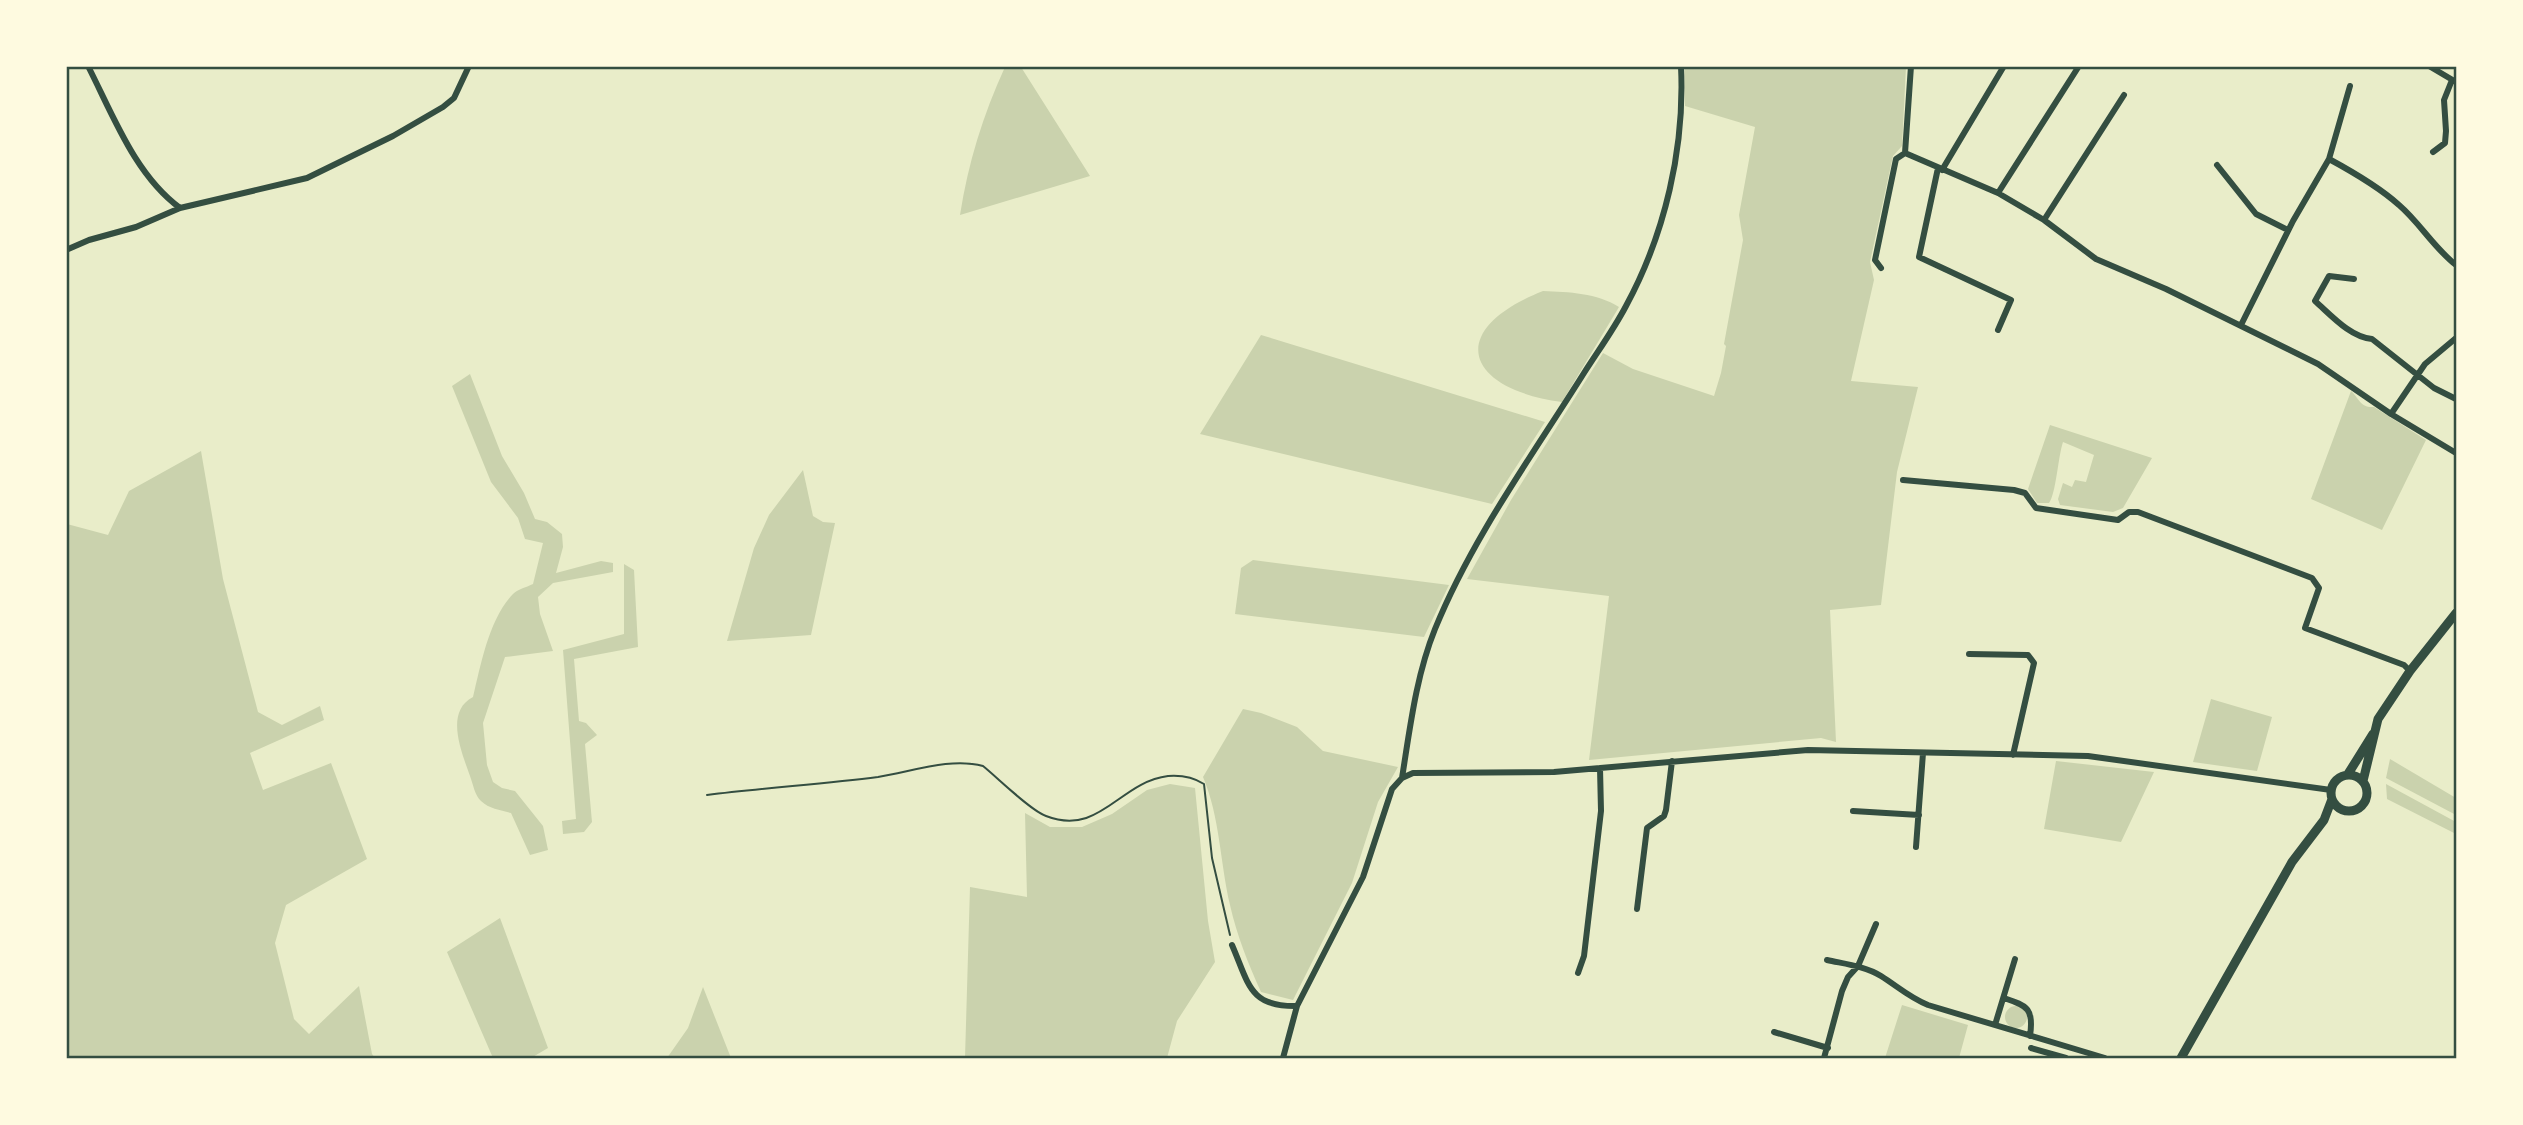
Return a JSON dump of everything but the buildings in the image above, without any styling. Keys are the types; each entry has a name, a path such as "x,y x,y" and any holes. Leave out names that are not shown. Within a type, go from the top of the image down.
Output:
{"main road":[{"path":"2181,1059 2292,862 2324,820 2335,780 2348,774 2358,762 2385,706 2456,613"},
{"path":"2363,781 2373,747 2373,734"},
{"path":"2324,820 2344,810 2356,810 2365,802 2367,790 2363,781 2348,774"},
{"path":"2331,794 2344,810"}],"street":[{"path":"88,66 145,171 163,196 180,208"},
{"path":"66,250 180,208 290,184 348,159 443,107 454,98 469,66"},
{"path":"1402,778 1418,686 1435,628 1481,535 1626,306 1646,263 1662,217 1676,161 1683,103 1681,66"},
{"path":"1905,153 1911,66"},
{"path":"1998,330 2011,300 1919,257 1940,169 2004,66"},
{"path":"1998,193 2079,66"},
{"path":"2429,66 2454,81 2444,100 2445,143 2433,152"},
{"path":"2241,325 2288,230 2329,159 2342,122 2350,86"},
{"path":"2045,220 2124,95"},
{"path":"1905,153 1998,193 2045,220 2096,259 2166,289 2318,364 2391,414 2456,453"},
{"path":"1881,268 1875,260 1886,202 1896,159 1905,153"},
{"path":"2329,159 2400,205 2456,265"},
{"path":"2217,165 2256,214 2288,230"},
{"path":"2354,279 2329,275 2315,302 2348,329 2363,338 2372,339 2434,388 2456,399"},
{"path":"2391,414 2417,373 2456,338"},
{"path":"1903,480 2014,490 2025,493 2036,508 2118,520 2129,512 2138,512 2312,578 2319,588 2305,628 2404,665 2410,671"},
{"path":"1969,654 2032,657 2034,663 2013,755"},
{"path":"1283,1059 1297,1006 1363,877 1392,789 1402,778 1413,773 1554,772 1808,750 1923,752 2088,756 2331,794"},
{"path":"1916,847 1923,752"},
{"path":"1637,909 1647,828 1664,816 1667,810 1672,761"},
{"path":"1578,973 1584,956 1601,811 1600,768"},
{"path":"1853,811 1919,815"},
{"path":"1824,1059 1842,991 1858,967 1876,925"},
{"path":"1232,945 1255,995 1270,1004 1297,1006"},
{"path":"1995,1026 2015,959"},
{"path":"1828,960 1879,975 1912,999 2105,1059"},
{"path":"2004,998 2022,1004 2029,1010 2032,1020 2030,1036"},
{"path":"1774,1032 1828,1048"},
{"path":"2031,1048 2066,1059"}],"path":[{"path":"707,795 973,764 983,766 1043,815 1060,821 1095,816 1139,784 1155,778 1195,778 1204,784 1212,858 1232,945"}],"green space":[{"path":"1005,67 1021,67 1090,176 960,215 977,140"},
{"path":"1685,67 1906,67 1902,146 1893,156 1870,262 1874,280 1851,381 1918,387 1897,472 1881,605 1830,610 1836,742 1821,738 1589,760 1609,596 1467,579 1511,500 1603,353 1633,369 1714,396 1721,373 1743,240 1739,215 1755,127 1685,106"},
{"path":"1543,291 1592,296 1619,307 1562,402 1529,395 1504,385 1487,371 1479,356 1480,340 1491,323 1511,306"},
{"path":"1261,335 1545,422 1492,504 1200,434"},
{"path":"470,374 502,456 524,493 535,519 547,522 562,534 563,547 556,573 601,561 613,563 613,572 553,583 538,597 540,614 553,651 505,657 483,723 487,765 493,782 502,788 515,791 543,826 548,850 530,855 511,813 488,806 477,796 458,734 459,712 473,697 492,629 513,594 533,584 543,543 525,539 518,518 491,482 452,386"},
{"path":"2351,391 2363,404 2374,407 2426,440 2382,530 2311,499"},
{"path":"2050,425 2152,458 2123,508 2113,512 2060,505 2058,499 2063,483 2072,487 2075,480 2086,482 2094,455 2063,442 2049,503 2037,503 2028,489"},
{"path":"201,451 223,579 258,712 282,725 320,706 324,720 250,753 263,790 331,763 367,859 286,905 275,943 294,1019 309,1034 359,986 375,1058 67,1058 67,524 108,535 129,491"},
{"path":"803,470 813,516 823,522 835,523 811,635 727,641 754,548 769,515"},
{"path":"1253,560 1449,585 1424,637 1235,614 1241,568"},
{"path":"624,564 634,570 638,647 574,659 579,721 586,723 597,735 585,744 592,822 584,832 563,834 562,821 576,819 563,650 624,634"},
{"path":"2211,699 2272,717 2257,771 2193,762"},
{"path":"1243,709 1297,727 1323,751 1398,767 1378,802 1352,883 1293,1000 1261,992 1247,960 1230,905 1216,824 1203,777"},
{"path":"2390,759 2456,798 2456,815 2386,778"},
{"path":"2056,761 2154,772 2121,842 2044,829"},
{"path":"1170,784 1195,788 1208,921 1215,962 1177,1021 1167,1058 965,1058 970,887 1027,897 1025,813 1050,827 1082,827 1112,814 1147,790"},
{"path":"2386,784 2456,822 2456,834 2387,799"},
{"path":"500,918 548,1048 531,1058 493,1058 447,952"},
{"path":"703,987 731,1058 667,1058 688,1028"},
{"path":"1902,1005 1968,1025 1959,1058 1885,1058"},
{"path":"2016,1006 2024,1009 2027,1017 2024,1025 2016,1028 2008,1025 2005,1017 2008,1009"}]}
